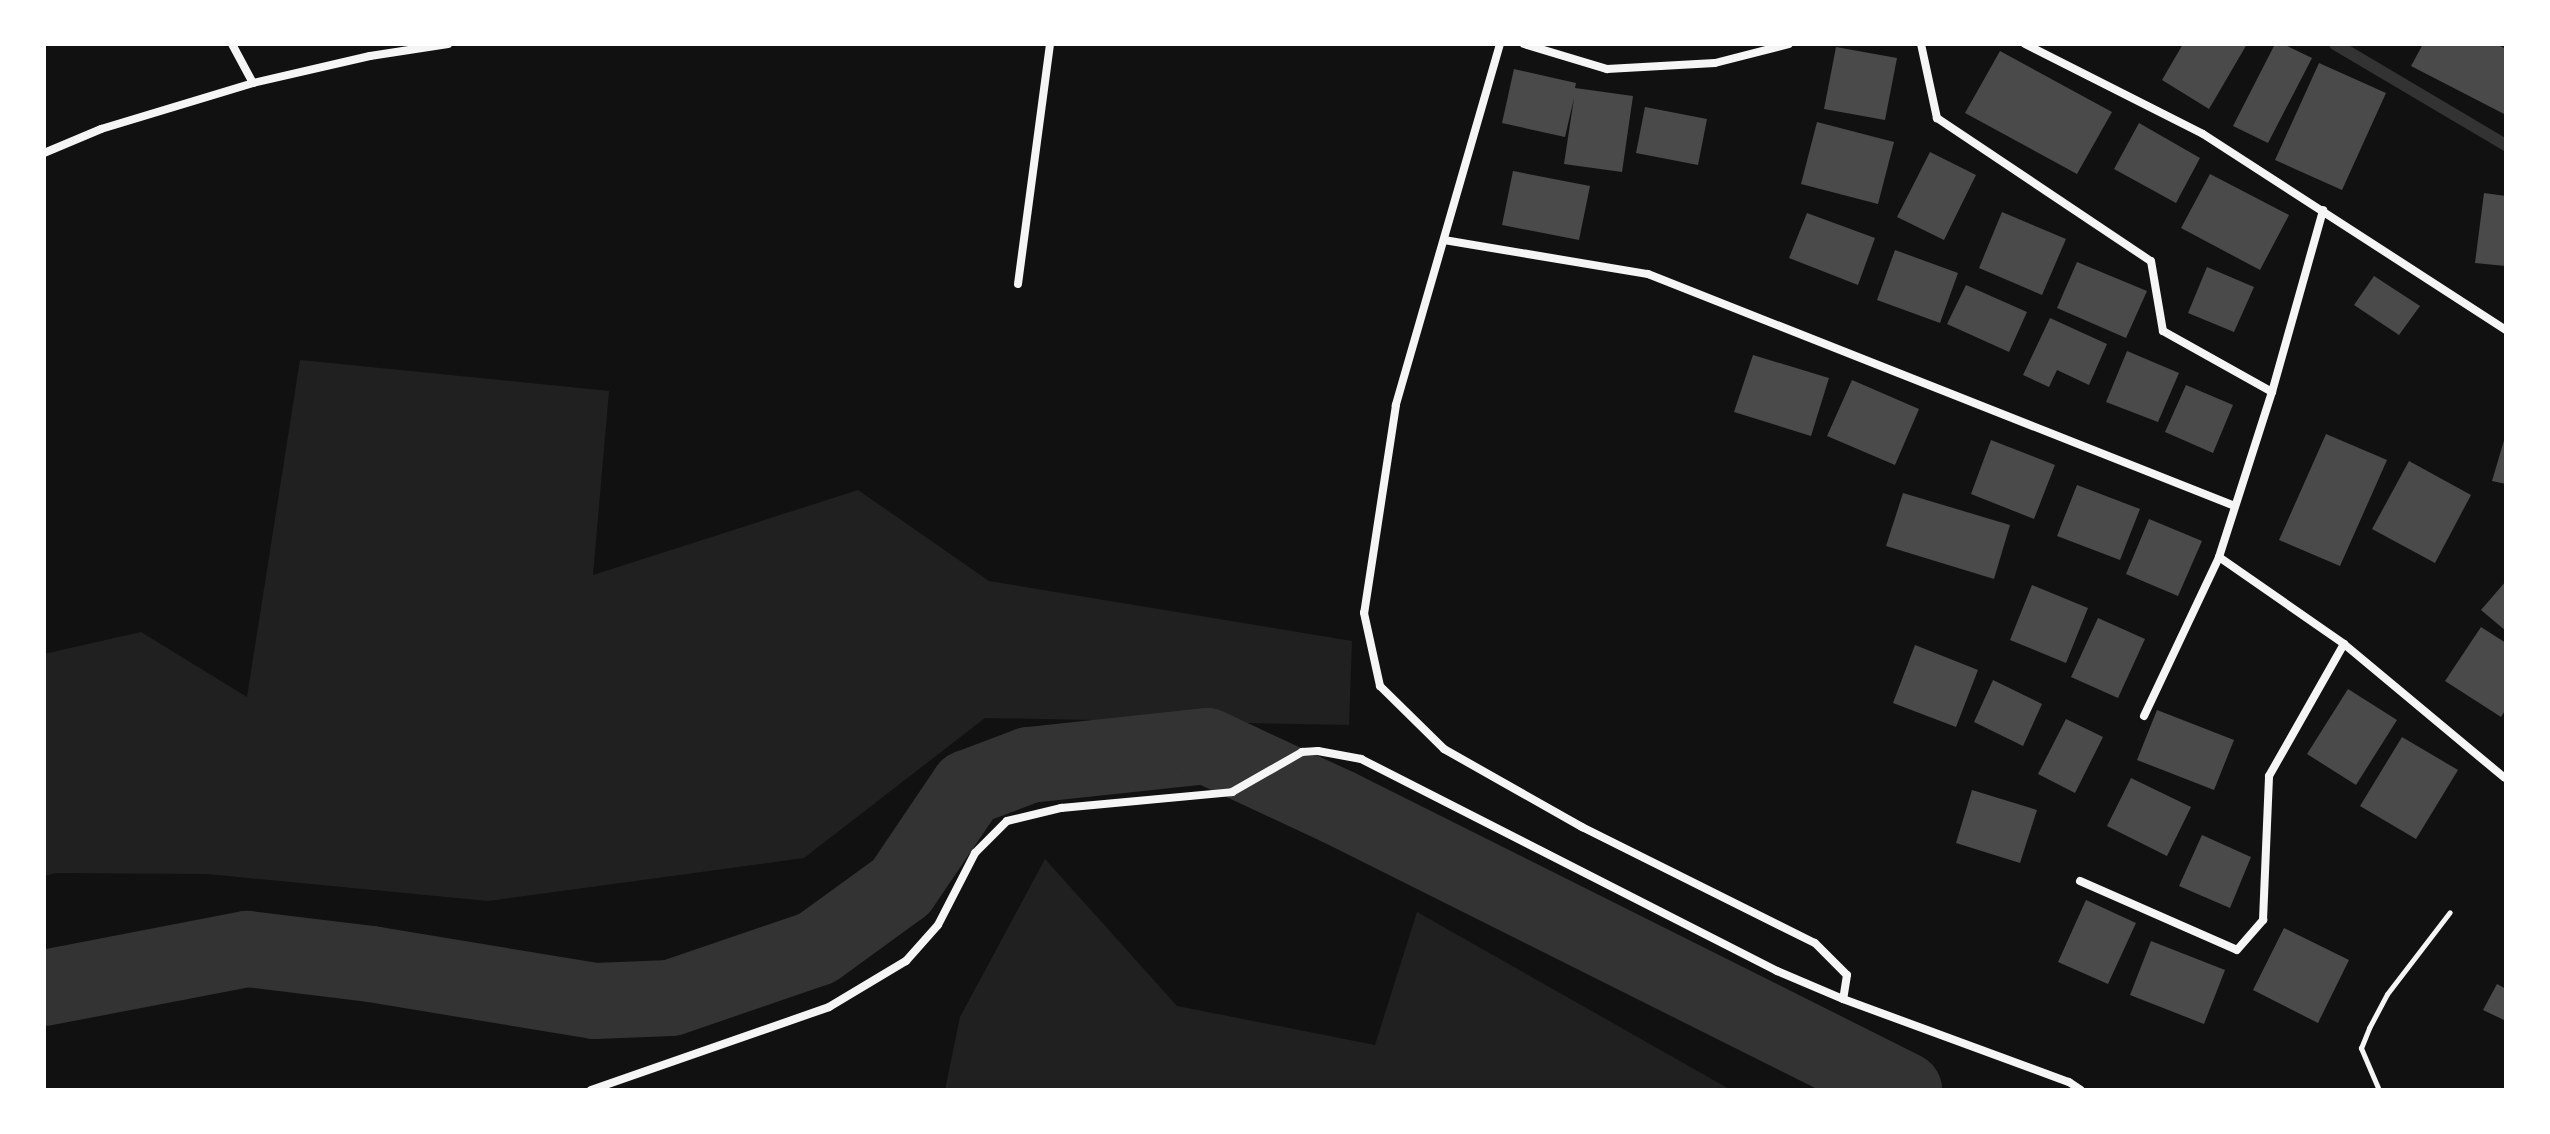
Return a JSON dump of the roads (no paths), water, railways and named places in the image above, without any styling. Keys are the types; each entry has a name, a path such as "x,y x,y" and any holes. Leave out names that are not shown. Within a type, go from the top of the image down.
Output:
{"street":[{"path":"232,44 253,83"},
{"path":"44,153 101,129 253,83 370,56 448,44"},
{"path":"1018,284 1050,44"},
{"path":"1500,44 1396,405 1364,613 1380,686 1444,749 1582,827 1815,943 1847,975 1843,999"},
{"path":"1524,44 1607,69 1715,63 1789,44"},
{"path":"1921,44 1937,118 2151,261 2163,331 2272,392"},
{"path":"2025,44 2203,134 2506,330"},
{"path":"2144,716 2219,557 2272,392 2323,210"},
{"path":"1444,240 1648,274 2235,506"},
{"path":"2219,557 2344,644 2505,778"},
{"path":"2080,881 2237,950 2263,920 2269,776 2344,644"},
{"path":"591,1090 829,1007 906,961 938,925 975,853 1007,821 1061,808 1232,792 1302,752 1318,751 1361,759 1777,971 1843,999 2069,1082 2081,1090"}],"waterway":[{"path":"2335,44 2506,145"},
{"path":"44,988 247,949 371,964 595,1001 671,998 817,948 901,887 968,788 1029,765 1207,746 1338,807 1904,1090"}]}
